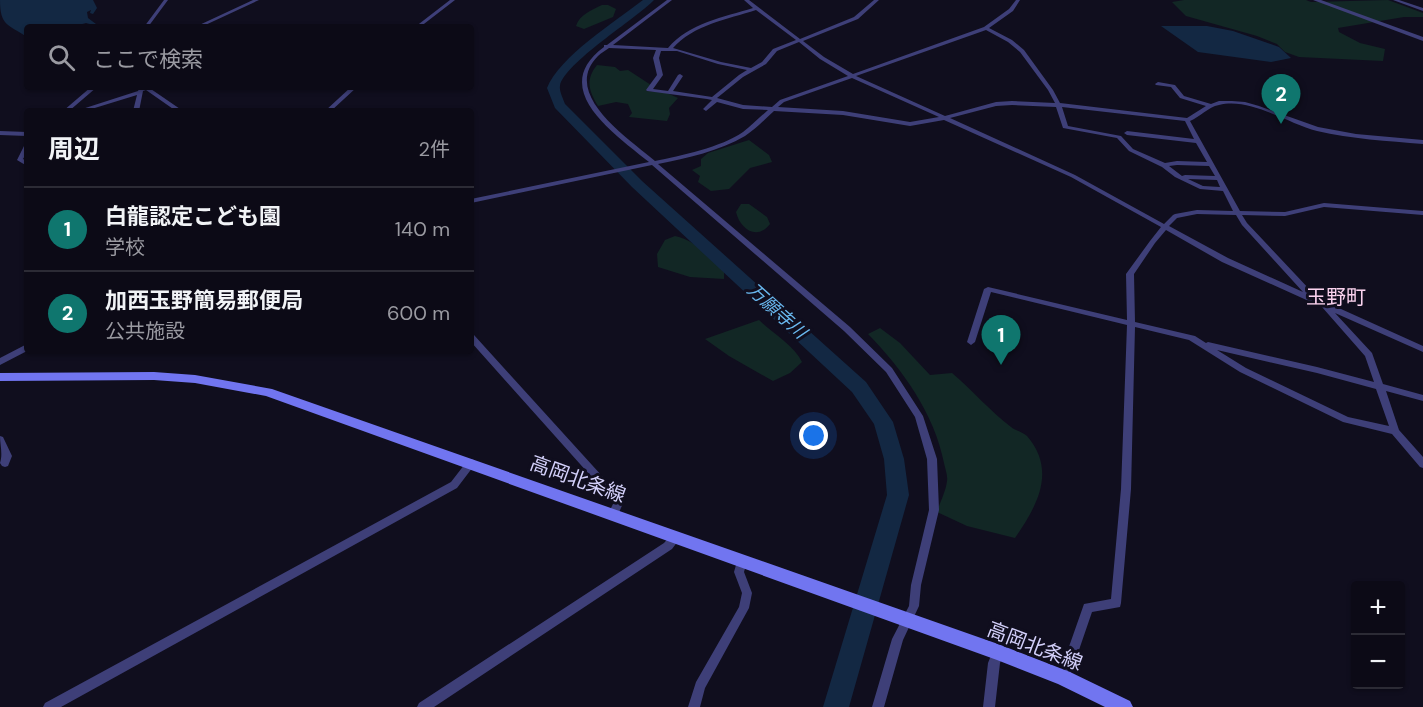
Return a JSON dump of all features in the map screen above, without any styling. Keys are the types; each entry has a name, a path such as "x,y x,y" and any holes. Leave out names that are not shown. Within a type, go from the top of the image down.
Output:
{"main road":[{"name":"高岡北条線","path":"0,377 185,378 268,392 998,652 1064,678 1124,707"}],"street":[{"path":"148,24 166,0"},
{"path":"204,24 257,0"},
{"path":"421,24 453,0"},
{"path":"670,0 595,56 582,82 586,96 609,125 847,328 889,370 913,404 922,423 932,459 934,510 916,585 914,606 904,619 878,707"},
{"path":"746,0 777,22 796,40 854,78 1073,176 1226,260 1423,349"},
{"path":"706,109 714,100 764,63 775,50 855,18 877,0"},
{"path":"474,200 683,157 720,145 744,134 782,101 854,78 986,28 1011,10 1018,0"},
{"path":"1316,0 1423,39"},
{"path":"1395,0 1423,10"},
{"path":"670,50 675,42 697,29 756,8"},
{"path":"986,28 1022,51 1052,90 1060,105 1065,127 1119,137 1136,154 1163,165 1177,177 1202,188 1223,189"},
{"path":"606,46 670,50 752,70"},
{"path":"659,50 656,58 660,75 649,90 743,106 843,113 910,124 945,118 996,104 1060,105 1187,120 1220,103 1253,104 1302,125 1319,129 1423,142"},
{"path":"670,92 680,76"},
{"path":"1158,84 1173,86 1182,97 1211,106"},
{"path":"70,108 90,90"},
{"path":"87,108 141,90"},
{"path":"137,108 141,90"},
{"path":"149,90 176,108"},
{"path":"331,108 351,90"},
{"path":"1187,120 1223,189 1247,228 1308,293 1305,297"},
{"path":"0,133 24,134"},
{"path":"1127,133 1198,141"},
{"path":"1163,165 1210,164"},
{"path":"1177,177 1217,178"},
{"path":"1064,678 1088,608 1116,603 1126,489 1131,324 1130,274 1152,242 1174,216 1184,213 1285,214 1324,205 1423,213"},
{"path":"971,342 988,290 1192,338 1243,370 1337,416 1395,431"},
{"path":"1326,307 1369,354 1395,431 1423,464"},
{"path":"474,340 619,501 613,514"},
{"path":"1205,346 1252,354 1423,398"},
{"path":"0,362 24,347"},
{"path":"0,439 7,456 5,463"},
{"path":"49,707 454,485 471,463"},
{"path":"423,707 668,546 676,537"},
{"path":"694,707 700,686 744,608 747,593 739,572 742,561"},
{"path":"989,707 994,663 998,652"}],"green space":[{"path":"1184,0 1306,0 1311,2 1388,0 1423,13 1423,17 1404,17 1338,28 1339,32 1360,43 1385,49 1383,61 1299,57 1257,36 1186,16 1172,2"},
{"path":"602,5 616,9 613,17 584,29 576,26 583,15"},
{"path":"597,65 615,67 620,71 628,70 651,85 646,91 667,93 678,98 669,108 670,114 667,121 629,117 632,113 628,104 616,102 598,106 590,86 593,70"},
{"path":"749,140 769,155 772,162 750,168 729,189 711,191 698,182 700,176 692,170 701,166 701,159 708,153"},
{"path":"741,204 749,204 767,217 770,224 760,232 745,228 736,212"},
{"path":"675,236 689,241 702,250 724,272 724,279 690,277 658,267 657,254 665,240"},
{"path":"759,320 789,345 802,362 790,373 773,381 729,356 705,339"},
{"path":"880,328 900,343 930,375 952,373 1003,421 1024,433 1036,449 1041,462 1040,488 1030,513 1015,538 967,526 937,512 947,479 939,445 925,410 905,377 868,334"}],"water":[{"path":"0,0 93,0 97,8 93,14 90,13 91,10 87,12 88,18 96,24 24,24 24,35 6,23 0,9"},
{"path":"1161,26 1207,26 1233,31 1279,47 1291,58 1271,62 1198,52"}],"waterway":[{"name":"万願寺川","path":"649,0 594,42 557,77 553,88 559,105 637,184 859,387 883,422 894,459 898,495 836,707"}],"place":[{"name":"加西玉野簡易郵便局","path":"1281,124"},
{"name":"白龍認定こども園","path":"1001,365"}],"district":[{"name":"玉野町","path":"1336,297"}]}
